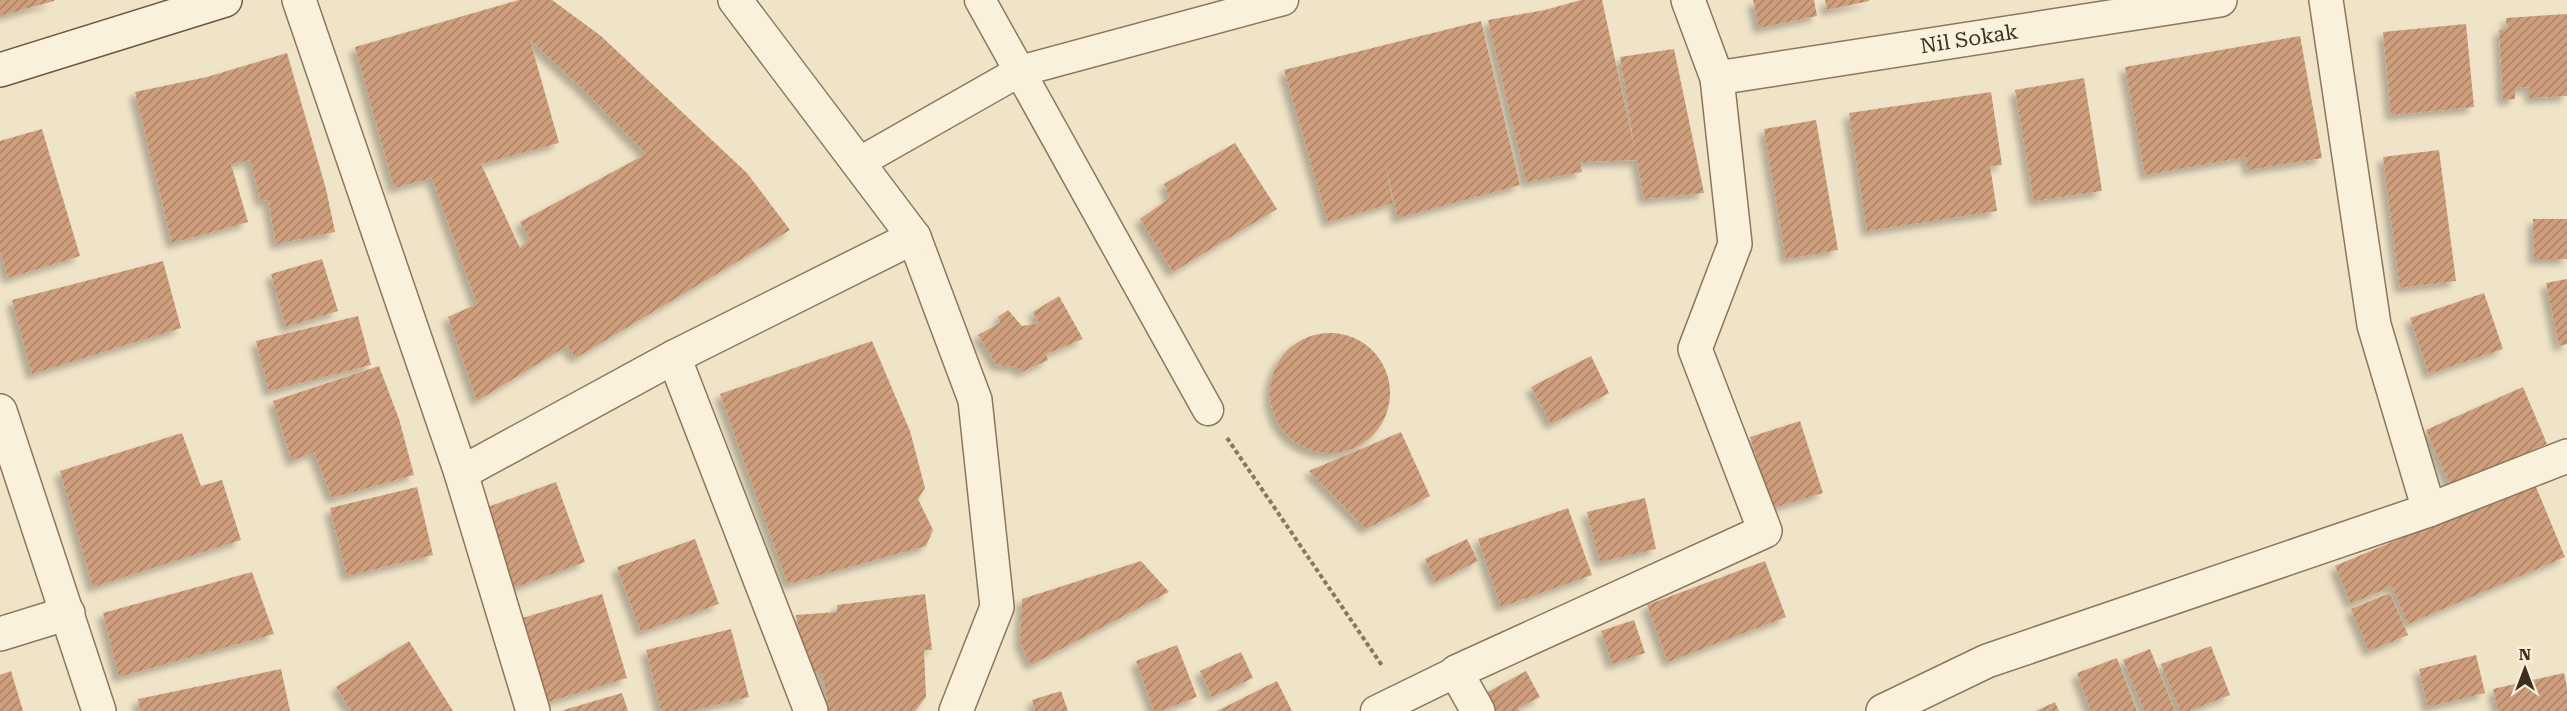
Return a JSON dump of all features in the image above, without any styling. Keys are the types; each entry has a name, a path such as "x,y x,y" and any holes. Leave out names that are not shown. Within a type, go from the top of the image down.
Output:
{"street":[{"path":"0,70 225,0"},
{"path":"299,0 461,473 533,711"},
{"path":"735,0 914,237 975,400 997,607 956,711"},
{"path":"980,0 1208,410"},
{"path":"858,163 1020,71 1282,0"},
{"path":"1376,711 1765,531 1695,350 1735,244 1717,78 1688,0"},
{"name":"Nil Sokak","path":"1717,78 2220,0"},
{"path":"2326,0 2374,325 2429,510"},
{"path":"461,473 674,357 914,237"},
{"path":"674,357 811,711"},
{"path":"0,411 99,711"},
{"path":"1882,711 1987,661 2429,510 2567,456"},
{"path":"0,634 68,613"},
{"path":"1456,672 1478,711"}],"path":[{"path":"1208,410 1404,698"}],"building":[{"path":"0,0 54,0 54,1 0,16"},
{"path":"519,0 552,0 601,36 747,173 790,230 576,358 567,346 477,401 448,317 477,304 432,178 394,188 355,47","holes":["530,40 582,88 646,154 520,222 530,239 520,248 481,164 559,143"]},
{"path":"1581,0 1602,0 1635,151 1620,57 1674,49 1704,193 1644,199 1637,160 1580,162 1582,172 1526,182 1488,20 1545,10"},
{"path":"1753,0 1814,0 1817,16 1759,28"},
{"path":"1825,0 1869,0 1869,1 1827,10"},
{"path":"2567,14 2567,96 2530,98 2530,87 2515,88 2515,99 2503,100 2499,30 2507,29 2506,18"},
{"path":"1481,21 1520,185 1398,218 1384,159 1393,203 1328,222 1284,70"},
{"path":"2466,24 2474,107 2391,115 2383,32"},
{"path":"2300,36 2322,158 2248,170 2246,157 2145,175 2125,67"},
{"path":"287,53 326,189 335,232 276,244 268,200 261,201 250,160 231,164 248,222 172,243 135,92 207,77"},
{"path":"2084,78 2102,191 2034,201 2015,90"},
{"path":"1991,92 2002,165 1990,166 1997,211 1867,231 1849,113"},
{"path":"1816,120 1838,250 1786,259 1764,129"},
{"path":"42,129 80,256 8,278 0,251 0,141"},
{"path":"1235,143 1277,209 1173,272 1140,219 1170,198 1164,184"},
{"path":"2439,150 2456,281 2400,288 2383,157"},
{"path":"2533,219 2567,219 2567,259 2534,259"},
{"path":"322,259 338,311 286,327 271,274"},
{"path":"163,261 181,328 32,374 12,300"},
{"path":"2567,279 2567,344 2559,346 2546,283"},
{"path":"2484,293 2503,349 2429,374 2410,318"},
{"path":"1059,296 1083,339 1046,354 1048,360 1022,372 1017,367 997,365 978,335 1000,323 998,317 1008,310 1022,326 1039,323 1033,312"},
{"path":"358,316 371,365 269,391 256,341"},
{"path":"1330,333 1353,337 1373,350 1386,370 1390,393 1386,416 1373,436 1353,449 1330,453 1307,449 1287,436 1274,416 1270,393 1274,370 1287,350 1307,337"},
{"path":"872,341 910,431 925,488 918,499 933,530 926,546 788,584 720,394"},
{"path":"1591,356 1609,393 1551,424 1531,387"},
{"path":"379,366 399,419 414,475 332,498 314,452 292,461 273,401"},
{"path":"2523,387 2547,444 2450,485 2426,430"},
{"path":"1800,421 1823,493 1773,508 1750,437"},
{"path":"1401,432 1430,496 1366,529 1309,471"},
{"path":"182,433 201,486 222,480 241,540 93,587 60,471"},
{"path":"556,482 585,562 514,588 485,508"},
{"path":"2534,482 2565,557 2408,624 2392,586 2351,604 2335,566"},
{"path":"417,487 433,555 347,576 330,508"},
{"path":"1645,498 1656,549 1600,562 1587,512"},
{"path":"1568,508 1592,575 1501,607 1478,539"},
{"path":"695,539 719,604 641,632 617,567"},
{"path":"1467,539 1478,561 1436,582 1425,559"},
{"path":"1141,561 1169,592 1031,665 1020,642 1022,599"},
{"path":"1765,561 1786,617 1668,662 1647,605"},
{"path":"252,572 274,634 119,677 103,613"},
{"path":"2390,593 2408,635 2369,651 2351,609"},
{"path":"602,594 627,678 541,704 516,620"},
{"path":"925,594 932,650 924,650 926,697 915,711 829,711 822,673 807,672 796,615 837,612 837,605"},
{"path":"1634,620 1645,653 1612,664 1601,631"},
{"path":"731,629 749,697 690,711 661,711 646,650"},
{"path":"409,641 453,711 351,711 336,687"},
{"path":"1177,645 1197,697 1160,711 1154,711 1136,661"},
{"path":"2211,646 2230,695 2189,711 2180,711 2161,664"},
{"path":"2150,649 2175,711 2144,711 2123,660"},
{"path":"1241,652 1253,678 1212,697 1200,671"},
{"path":"2476,655 2485,693 2428,707 2419,669"},
{"path":"2117,658 2137,711 2091,711 2077,673"},
{"path":"281,669 290,711 140,711 138,699"},
{"path":"11,671 23,711 0,711 0,675"},
{"path":"1526,671 1540,697 1518,708 1520,711 1496,711 1486,693"},
{"path":"2564,673 2567,687 2567,711 2498,711 2493,689"},
{"path":"1277,681 1292,711 1217,711"},
{"path":"1061,691 1068,711 1035,711 1032,700"},
{"path":"622,693 628,711 564,711 564,710"},
{"path":"2055,702 2059,711 2036,711"}]}
